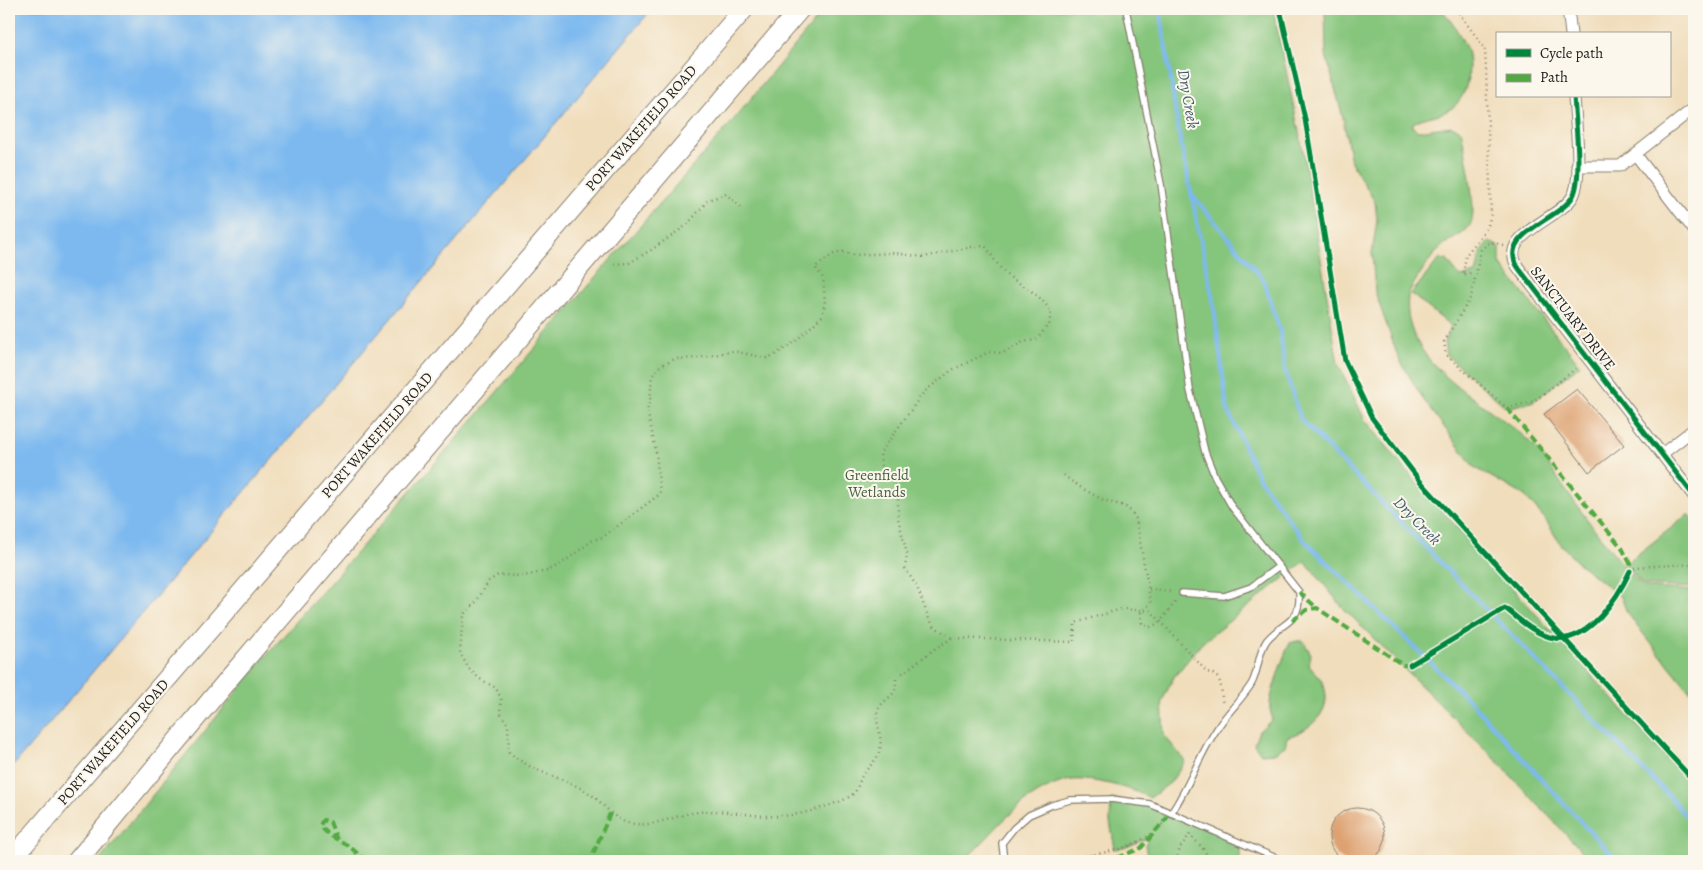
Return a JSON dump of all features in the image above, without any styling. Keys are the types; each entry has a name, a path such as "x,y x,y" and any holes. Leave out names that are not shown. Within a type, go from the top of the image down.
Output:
{"highway":[{"name":"PORT WAKEFIELD ROAD","path":"10,861 744,9"},
{"path":"77,861 800,9"}],"street":[{"path":"1568,9 1571,32"},
{"path":"1514,247 1522,238 1573,196 1577,182 1574,98"},
{"path":"1577,166 1620,166 1694,108"},
{"path":"1636,155 1694,230"},
{"name":"SANCTUARY DRIVE","path":"1514,247 1512,257 1514,263 1694,496"},
{"path":"1662,454 1694,429"}],"lane":[{"path":"1126,9 1161,184 1190,390 1198,428 1215,477 1232,507 1300,592 1300,606 1292,621 1268,640 1260,653 1258,670 1250,686 1225,715 1202,752 1185,793 1171,813"},
{"path":"1182,593 1224,596 1251,587 1279,566"},
{"path":"1004,861 1002,843 1014,828 1029,816 1070,800 1111,800 1150,804 1283,861"}],"path":[{"path":"1456,9 1485,49 1491,214 1488,226 1466,255 1463,275 1475,272"},
{"path":"614,264 629,263 651,250 687,225 708,200 726,194 742,209"},
{"path":"1514,247 1490,242 1481,250 1475,272 1472,297 1451,326 1444,342 1446,355 1507,408 1534,401 1589,359"},
{"path":"952,638 896,678 895,690 879,707 877,714 880,740 878,755 862,776 854,792 840,802 800,815 766,816 728,812 700,812 684,814 665,822 629,823 618,818 592,795 574,785 542,774 522,764 509,752 508,725 500,712 501,700 496,688 480,679 469,669 460,653 464,615 476,602 489,581 498,575 535,575 561,564 593,540 603,537 660,494 656,451 647,410 650,401 650,382 660,366 674,359 699,358 733,351 766,358 775,355 797,340 822,316 824,303 823,278 815,267 834,254 843,252 871,256 895,253 936,256 972,247 985,246 999,267 1023,284 1030,293 1039,297 1051,313 1049,324 1036,340 1024,342 1003,353 989,352 952,370 924,392 880,453 881,467 898,490 898,518 907,554 905,568 917,587 929,620 934,627 952,638 1074,642 1075,623 1121,609 1144,610 1156,614 1200,666 1220,679 1225,715"},
{"path":"1064,475 1070,482 1104,500 1122,504 1130,509 1136,519 1140,534 1151,603 1140,615 1145,626 1155,626 1162,621 1182,593 1149,589"},
{"path":"1626,580 1630,571 1636,567 1694,564"},
{"path":"1050,861 1124,848 1139,843 1159,828 1171,813"},
{"path":"1176,861 1180,848 1189,834 1202,847 1211,861"}],"green space":[{"name":"Greenfield Wetlands","path":"825,9 1273,9 1305,160 1338,364 1365,420 1416,482 1694,788 1694,861 1591,861 1498,762 1343,608 1305,561 1202,643 1174,677 1162,701 1164,735 1185,761 1171,782 1150,798 1123,787 1101,782 1072,780 1057,784 1020,805 963,861 99,861 266,656 730,124"},
{"path":"1325,9 1441,9 1461,38 1467,50 1469,69 1467,84 1461,97 1452,108 1443,113 1418,120 1413,123 1413,127 1418,131 1451,126 1461,130 1473,201 1472,220 1467,230 1443,245 1436,252 1416,280 1408,296 1409,322 1419,344 1434,364 1453,382 1534,446 1594,529 1643,587 1694,591 1694,696 1636,625 1626,610 1621,597 1577,562 1559,542 1545,519 1525,496 1474,467 1423,399 1398,357 1375,292 1372,253 1377,220 1375,202 1351,162 1343,118 1326,55"},
{"path":"1490,242 1500,247 1500,263 1580,365 1534,401 1507,408 1446,355 1444,342 1451,326 1411,294 1440,258 1444,261 1446,259 1460,277 1476,274 1481,250"},
{"path":"1689,514 1694,520 1694,588 1643,585 1625,564"},
{"path":"1303,641 1311,654 1309,665 1322,681 1326,694 1326,703 1323,711 1311,725 1287,737 1285,746 1274,753 1261,754 1254,744 1259,731 1272,720 1270,706 1275,683 1290,643"},
{"path":"1111,799 1150,804 1240,843 1240,861 1148,861 1145,845 1148,838 1124,848 1115,849 1110,822"}],"water":[{"path":"9,9 652,9 9,771"}],"building":[{"path":"1577,389 1624,445 1589,472 1544,414"},
{"path":"1352,808 1362,808 1377,816 1383,825 1385,836 1383,847 1377,856 1362,864 1352,864 1341,859 1334,852 1329,841 1329,831 1334,820 1341,813"}],"waterway":[{"name":"Dry Creek","path":"1160,9 1179,134 1213,300 1227,408 1259,478 1303,539 1468,699 1617,861"},
{"name":"Dry Creek","path":"1193,196 1263,279 1280,331 1285,370 1301,420 1670,797 1694,826"}],"marked path":[{"path":"1507,408 1622,548 1630,563 1630,571"},
{"path":"1299,592 1317,608"},
{"path":"1292,621 1306,610 1317,608 1403,665 1410,665"},
{"path":"585,861 591,859 611,811"},
{"path":"1117,858 1141,848 1171,813"},
{"path":"337,840 330,822 323,820 320,825 326,832 335,838 339,840 343,843 347,845 366,861"}],"cycle path":[{"path":"1280,9 1305,119 1345,361 1372,418 1420,481 1694,781"},
{"path":"1574,98 1578,176 1573,196 1566,205 1521,238 1515,247 1514,258 1520,270 1694,496"},
{"path":"1410,665 1505,608 1540,634 1554,638 1567,638 1579,634 1590,626 1610,605 1630,571"}]}
